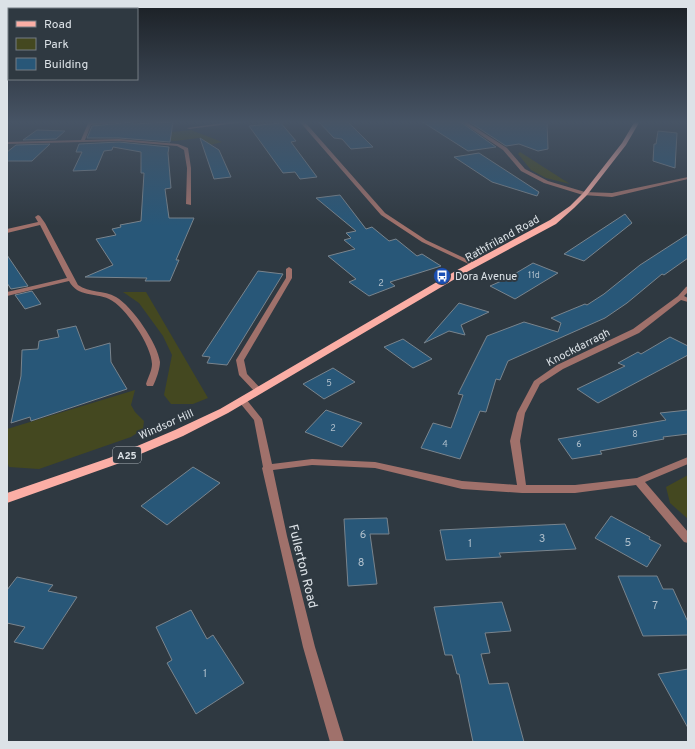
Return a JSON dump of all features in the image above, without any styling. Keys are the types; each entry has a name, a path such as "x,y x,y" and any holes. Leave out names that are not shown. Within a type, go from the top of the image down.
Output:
{"main road":[{"name":"Rathfriland Road","path":"243,400 475,265 553,222 572,207 585,194 615,156"},
{"name":"Windsor Hill","path":"7,498 120,458 179,433 243,400"}],"street":[{"path":"187,156 189,168 189,204"},
{"path":"332,156 383,214 424,241 475,265"},
{"path":"511,156 523,170 546,182 585,194 612,195 688,178"},
{"path":"38,217 75,286 81,291 114,298 139,325 152,347 156,363 150,384"},
{"path":"7,231 42,223"},
{"path":"259,391 243,375 240,360 290,278 289,269"},
{"path":"7,294 70,279"},
{"name":"Knockdarragh","path":"522,488 515,441 521,413 537,384 560,367 636,331 684,298 688,288"},
{"name":"Fullerton Road","path":"243,400 258,419 282,536 308,639 337,742"},
{"path":"267,468 312,462 375,465 462,485 575,489 638,481 688,460"},
{"path":"638,481 688,539"}],"green space":[{"path":"520,156 526,156 570,184 546,178 531,170"},
{"path":"123,292 146,292 208,398 193,404 171,404 164,395 172,355 163,336 139,303"},
{"path":"135,390 131,405 135,412 144,421 143,429 131,437 39,469 9,467 7,461 7,429"},
{"path":"688,475 688,519 670,503 666,487"}],"building":[{"path":"7,156 37,156 32,161 7,161"},
{"path":"80,156 102,156 96,170 73,171"},
{"path":"141,156 168,156 171,188 165,189 169,218 194,218 176,260 179,260 170,281 145,281 147,278 85,277 113,265 96,239 116,235 112,229 121,227 120,225 141,221 144,173 141,173"},
{"path":"206,156 222,156 231,177 214,179"},
{"path":"271,156 301,156 317,177 300,179 295,172 283,173"},
{"path":"484,156 539,192 537,196 492,182 454,157"},
{"path":"653,156 676,156 675,168 653,161"},
{"path":"340,195 366,229 372,227 389,241 396,239 417,256 422,254 441,266 390,282 395,286 369,296 349,282 356,279 328,256 355,249 344,240 351,238 346,233 356,231 316,198"},
{"path":"625,214 632,223 584,261 564,254"},
{"path":"688,234 688,258 664,275 662,274 627,303 605,318 508,361 500,380 496,379 486,412 480,411 460,459 421,448 433,423 451,428 463,395 458,394 487,336 524,322 558,332 561,323 551,318 585,304 587,305 604,294 640,265"},
{"path":"7,255 28,286 11,289 7,283"},
{"path":"533,263 558,273 515,299 490,286 506,279"},
{"path":"258,271 283,274 227,365 207,363 210,357 202,356"},
{"path":"32,291 41,304 25,309 15,295"},
{"path":"459,303 489,312 461,325 465,335 449,331 424,343"},
{"path":"76,326 85,350 110,343 111,362 127,389 31,421 30,417 11,423 21,376 22,350 38,349 39,341 59,337 57,330"},
{"path":"670,337 688,346 688,355 598,403 577,389 625,366 618,363 638,352 641,354"},
{"path":"403,339 432,359 413,368 384,347"},
{"path":"333,368 355,382 324,399 303,384"},
{"path":"326,410 362,423 342,447 305,432"},
{"path":"688,410 688,434 663,437 664,439 600,451 602,454 572,459 558,439 666,420 660,413"},
{"path":"193,467 220,483 167,525 141,506"},
{"path":"611,516 650,537 649,539 661,545 647,567 595,538"},
{"path":"387,518 389,534 370,534 377,584 348,586 344,519"},
{"path":"565,524 576,549 499,553 501,557 446,560 440,530"},
{"path":"618,576 657,576 663,589 673,589 688,622 688,635 643,636"},
{"path":"17,577 53,585 48,591 77,597 43,649 14,642 25,627 7,623 7,590"},
{"path":"502,602 511,631 485,633 490,653 481,654 489,684 508,683 524,742 473,742 459,674 457,674 452,655 445,655 434,607"},
{"path":"191,610 207,639 213,635 244,683 196,714 167,663 172,660 156,627"},
{"path":"688,669 688,728 658,674"}],"place":[{"name":"Dora Avenue","path":"442,276"}]}
